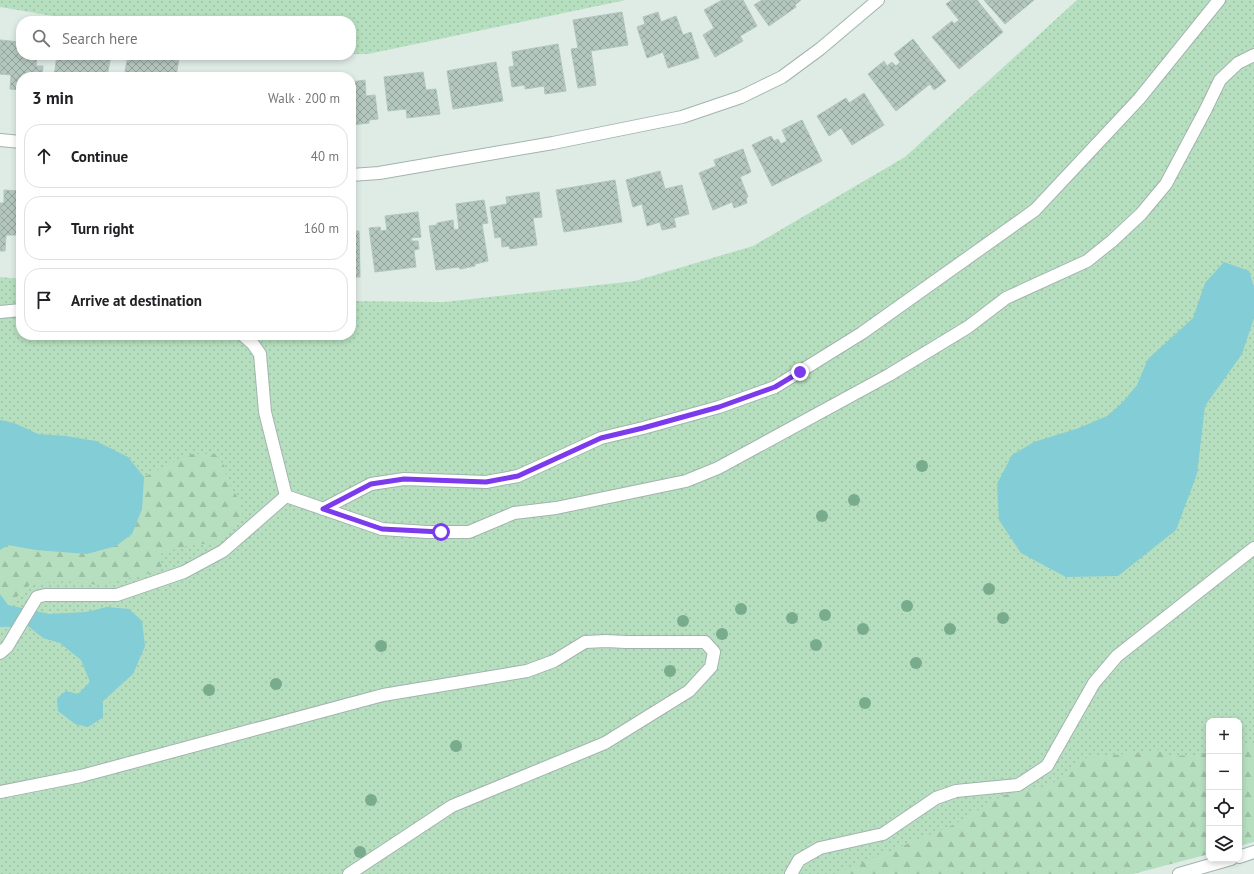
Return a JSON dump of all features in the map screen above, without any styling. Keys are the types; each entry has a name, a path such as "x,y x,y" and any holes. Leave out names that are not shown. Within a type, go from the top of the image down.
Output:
{"street":[{"path":"356,175 379,173 553,143 682,117 741,97 782,77 820,49 878,0"},
{"path":"323,509 371,484 404,479 486,482 518,476 601,438 719,407 775,387 862,333 1035,210 1139,98 1219,0"},
{"path":"286,496 382,529 427,532 468,532 514,513 556,508 686,481 718,468 889,375 968,327 1006,298 1087,261 1112,241 1141,214 1166,184 1220,80 1238,63 1254,55"},
{"path":"0,140 16,142"},
{"path":"0,312 16,310"},
{"path":"249,340 260,354 265,412 286,496"},
{"path":"3,650 37,597 45,595 117,595 184,572 223,551 286,496"},
{"path":"791,874 799,860 820,848 882,834 936,798 956,791 1018,785 1047,766 1094,683 1118,656 1254,548"},
{"path":"1241,559 1254,561"},
{"path":"0,792 81,776 383,695 527,671 554,661 585,642 705,642 714,652 711,667 689,690 605,743 452,806 349,874"},
{"path":"1242,856 1254,852"},
{"path":"1179,874 1221,862"}],"green space":[{"path":"0,0 626,0 368,54 356,54 356,16 53,16 0,7"},
{"path":"1077,0 1254,0 1254,761 1242,764 1242,718 1206,718 1206,772 843,874 0,874 0,277 16,279 16,340 356,340 356,301 444,302 635,281 753,246 905,157"},
{"path":"189,454 215,454 224,465 229,484 240,501 242,515 238,523 225,538 214,544 193,544 162,553 159,560 162,566 157,571 150,573 99,585 65,581 31,584 8,605 0,594 0,550 8,545 36,550 87,554 132,534 142,509 144,477"},
{"path":"1254,744 1254,842 1242,845 1242,754 1242,746"},
{"path":"1159,750 1171,756 1199,755 1206,753 1206,855 1133,874 835,874 953,825 1004,795 1047,786 1060,779 1080,759"}],"water":[{"path":"1224,262 1249,271 1254,287 1254,318 1242,354 1205,406 1197,474 1176,530 1118,576 1066,577 1021,553 999,520 997,484 1012,455 1034,442 1079,428 1107,416 1123,402 1137,385 1148,359 1193,318 1205,283"},
{"path":"0,420 14,423 38,434 66,436 96,441 128,457 144,477 142,509 132,534 116,546 87,554 36,550 8,545 0,550"},
{"path":"0,594 8,605 49,614 86,612 107,607 129,609 142,621 145,646 133,674 103,701 103,717 88,727 75,724 58,711 57,698 66,691 78,694 90,682 81,660 60,643 43,638 28,626 0,627"}],"building":[{"path":"722,0 743,0 757,26 740,36 743,41 715,57 703,35 714,28 704,10"},
{"path":"762,0 801,0 795,5 796,7 769,26 754,5"},
{"path":"952,0 977,0 1003,32 959,69 932,37 952,21 954,24 959,20 946,4"},
{"path":"984,0 1034,0 1005,24"},
{"path":"622,12 628,45 591,51 596,85 578,88 571,49 578,48 573,20"},
{"path":"658,12 661,22 676,16 683,35 691,32 699,58 668,68 663,52 647,58 637,27 645,24 643,17"},
{"path":"913,39 946,81 934,90 930,84 896,111 868,74 884,61 887,66 892,62 896,66 900,62 894,54"},
{"path":"0,40 16,42 16,60 37,60 36,66 43,66 42,72 16,72 16,90 10,89 11,75 0,74"},
{"path":"558,44 566,91 545,94 544,86 525,89 525,85 512,87 509,67 514,66 512,52"},
{"path":"56,60 110,60 108,72 55,72"},
{"path":"127,60 179,60 177,72 125,72"},
{"path":"496,62 503,101 453,109 447,71"},
{"path":"423,72 426,90 436,89 440,114 407,118 406,109 388,111 384,77"},
{"path":"365,80 366,96 375,95 378,119 369,120 369,123 356,124 356,81"},
{"path":"864,93 884,125 852,145 841,128 829,136 817,116 846,98 849,103"},
{"path":"802,120 822,161 772,186 752,145 771,136 774,141 778,139 781,144 787,141 782,130"},
{"path":"743,149 751,172 740,177 748,197 746,198 747,203 734,208 732,202 713,210 699,173 716,166 714,160"},
{"path":"660,171 665,189 682,185 689,214 674,218 676,227 662,230 660,222 647,226 642,204 633,207 626,180"},
{"path":"615,180 622,222 564,232 556,190"},
{"path":"4,190 16,191 16,235 6,235 5,251 0,251 0,203 4,203"},
{"path":"539,192 542,217 533,218 537,245 510,249 509,246 502,247 501,237 495,238 490,207 507,204 506,197"},
{"path":"484,200 488,223 482,224 488,261 475,264 475,266 460,269 459,267 436,270 429,226 453,220 454,230 459,229 456,204"},
{"path":"418,212 421,237 411,238 412,241 418,241 419,249 414,250 416,267 375,272 369,228 380,227 381,231 387,230 385,216"},
{"path":"356,231 359,231 360,277 356,277"}],"route":[{"path":"441,532 382,529 323,509 371,484 404,479 486,482 518,476 601,438 719,407 775,387 800,372"}]}
